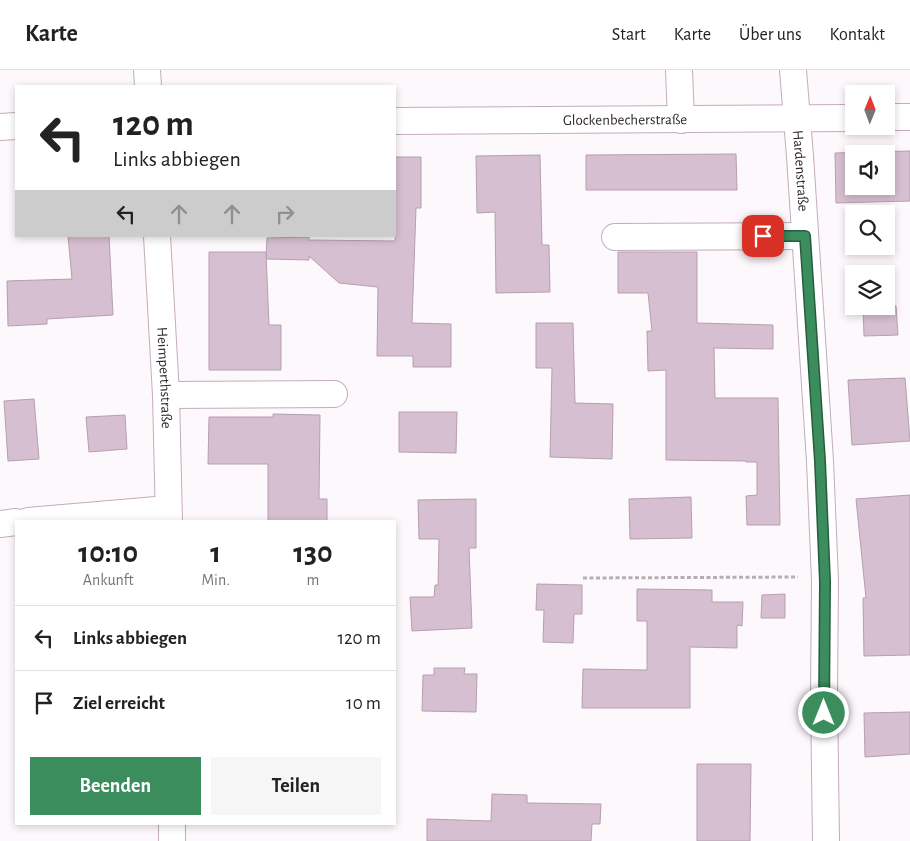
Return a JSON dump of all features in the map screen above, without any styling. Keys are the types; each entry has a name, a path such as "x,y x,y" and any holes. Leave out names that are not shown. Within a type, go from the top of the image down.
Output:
{"street":[{"path":"147,70 148,85"},
{"path":"679,70 681,120"},
{"name":"Hardenstraße","path":"792,70 820,461 825,577 826,841"},
{"path":"895,117 910,117"},
{"name":"Glockenbecherstraße","path":"396,121 845,118"},
{"path":"0,127 15,126"},
{"path":"615,237 805,236"},
{"name":"Heimperthstraße","path":"157,237 166,395 169,515"},
{"path":"166,395 334,394"},
{"path":"52,520 169,515"},
{"path":"0,524 15,522"},
{"path":"172,825 172,841"}],"path":[{"path":"583,578 825,577"}],"building":[{"path":"895,151 910,151 910,201 836,203 835,153 845,153 845,195 895,195"},
{"path":"736,154 737,190 586,190 586,155"},
{"path":"540,155 542,245 549,245 550,292 496,293 495,212 477,213 476,156"},
{"path":"396,157 421,157 421,208 416,208 412,323 451,324 451,367 413,367 413,356 377,356 378,287 339,283 309,256 309,260 266,259 267,238 309,237 309,240 395,241"},
{"path":"68,237 109,237 113,315 47,319 47,324 8,326 7,281 72,279"},
{"path":"209,252 266,252 269,325 281,325 281,370 209,370"},
{"path":"618,252 697,252 697,323 773,325 773,349 714,348 715,398 778,398 780,525 747,525 746,496 757,495 757,462 666,460 666,370 648,371 647,331 652,331 648,293 618,293"},
{"path":"896,306 898,335 864,336 863,315 895,315"},
{"path":"536,323 573,323 575,403 613,404 612,459 550,457 552,368 536,368"},
{"path":"905,378 910,441 852,445 848,380"},
{"path":"34,399 39,459 8,461 4,401"},
{"path":"399,412 457,412 456,453 399,452"},
{"path":"273,414 320,415 319,499 327,499 327,520 268,520 268,464 208,464 209,417 273,417"},
{"path":"125,415 127,449 89,452 86,417"},
{"path":"910,495 910,655 864,656 863,598 866,598 856,499"},
{"path":"691,497 692,538 630,539 629,499"},
{"path":"476,499 476,548 469,548 472,628 412,631 410,597 434,597 435,585 438,585 439,539 419,539 418,500"},
{"path":"537,584 582,585 582,614 574,614 573,643 543,642 544,610 536,610"},
{"path":"637,589 712,590 712,602 743,602 742,626 737,625 737,648 690,647 690,708 582,708 583,669 647,670 647,621 637,621"},
{"path":"785,594 785,618 761,618 762,595"},
{"path":"434,668 465,668 464,674 477,674 476,712 422,711 423,675 434,675"},
{"path":"910,712 910,754 865,757 864,713"},
{"path":"697,764 751,764 750,841 697,841"},
{"path":"492,794 527,795 527,803 601,804 600,824 592,824 591,841 427,841 427,819 491,821"}],"route":[{"path":"763,236 805,236 820,461 825,582 824,713"}]}
